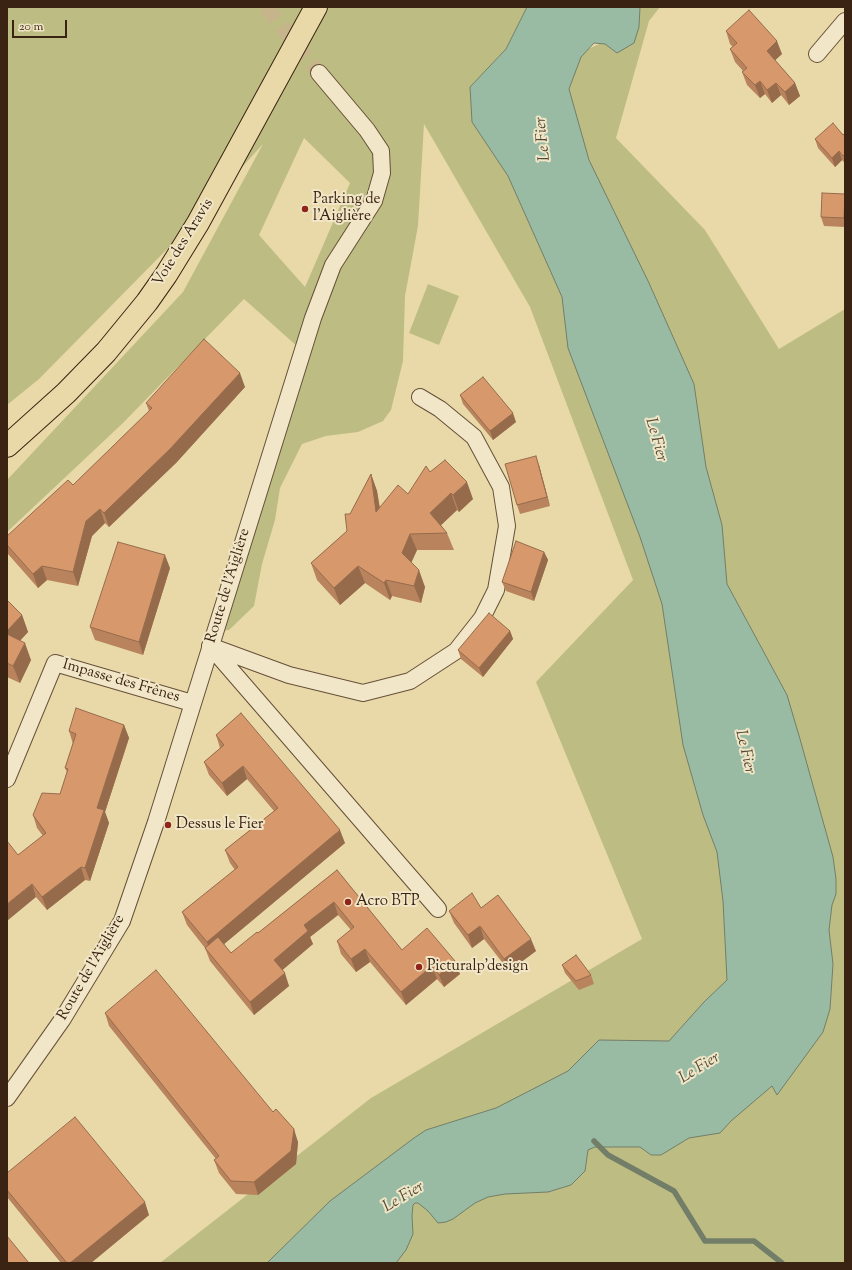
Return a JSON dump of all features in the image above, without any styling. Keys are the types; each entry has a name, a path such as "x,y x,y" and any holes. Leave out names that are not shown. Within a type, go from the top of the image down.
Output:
{"highway":[{"name":"Voie des Aravis","path":"7,446 61,398 101,357 135,317 166,275 198,223 316,7"}],"street":[{"path":"817,54 845,20"},
{"name":"Route de l'Aiglière","path":"7,1098 62,1020 122,921 156,822 313,318 333,265 374,201 382,173 381,151 367,130 319,73"},
{"path":"210,646 289,675 363,693 410,681 456,651 482,618 496,590 507,526 501,487 474,437 440,408 420,397"},
{"path":"210,646 438,909"},
{"name":"Impasse des Frênes","path":"7,779 55,663 192,703"}],"green space":[{"path":"7,7 527,7 506,49 470,87 471,102 639,26 640,7 660,7 649,21 616,138 705,230 779,349 845,309 845,1263 160,1263 371,1098 642,939 536,682 633,580 530,307 424,124 418,226 405,296 403,361 391,410 383,421 358,432 326,436 302,444 280,488 275,520 262,564 254,606 229,630 220,631 307,355 244,299 123,423 7,532 7,480 183,292 263,144 181,235 39,379 7,405","holes":["304,138 350,183 305,287 259,235"]},
{"path":"428,284 459,296 439,345 409,333"}],"water":[{"name":"Le Fier","path":"527,7 640,7 639,27 634,43 617,53 605,44 594,43 581,57 569,89 589,160 649,283 694,384 706,467 722,525 727,584 787,695 800,739 833,857 836,879 836,894 832,905 829,930 833,964 830,1009 823,1032 777,1095 772,1086 731,1121 720,1133 689,1138 661,1155 651,1155 640,1147 595,1147 588,1150 585,1171 571,1185 548,1192 505,1194 488,1197 475,1203 453,1219 446,1222 438,1223 428,1211 418,1203 415,1203 413,1205 412,1216 413,1234 406,1250 396,1263 267,1263 330,1201 426,1130 496,1108 568,1071 599,1040 669,1041 704,1002 727,980 723,901 717,852 703,815 683,745 662,604 640,537 568,348 562,297 508,176 472,122 470,87 506,49"}],"building":[{"path":"749,10 777,41 767,51 795,83 785,92 776,83 767,90 760,81 755,85 742,72 747,68 730,49 737,43 726,31"},
{"path":"833,123 843,135 845,133 845,154 843,156 839,151 832,158 815,139"},
{"path":"822,193 845,194 844,218 821,217"},
{"path":"204,339 240,373 170,449 104,513 100,509 86,521 73,572 42,566 33,574 7,545 7,536 68,480 73,485 152,408 146,403"},
{"path":"483,377 513,413 490,431 460,395"},
{"path":"536,456 547,497 517,505 505,464"},
{"path":"445,460 467,482 453,495 451,493 430,513 447,533 410,534 402,553 419,570 414,586 386,580 384,583 358,566 334,588 311,563 347,531 345,514 350,514 371,474 376,512 398,485 408,494 426,466 430,472"},
{"path":"516,541 544,552 531,592 502,582"},
{"path":"118,542 165,555 139,642 90,627"},
{"path":"7,600 22,615 7,631"},
{"path":"489,613 510,631 479,668 458,650"},
{"path":"7,634 25,643 13,666 7,663"},
{"path":"76,708 124,725 97,808 104,810 85,868 81,867 42,897 32,884 7,904 7,841 18,855 46,833 33,815 42,793 60,794 68,769 65,768 76,734 69,731"},
{"path":"241,713 340,830 207,942 182,912 238,867 225,850 278,808 243,766 222,783 204,762 224,745 216,735"},
{"path":"337,870 402,950 427,928 455,961 439,975 432,966 401,992 365,949 351,959 337,941 354,927 334,902 304,925 308,931 274,960 285,973 250,1002 205,948 218,937 231,953"},
{"path":"472,893 481,908 498,895 531,939 504,959 480,926 468,935 449,911"},
{"path":"576,955 591,975 576,981 562,965"},
{"path":"156,970 273,1112 276,1109 294,1129 291,1151 254,1182 231,1181 214,1160 219,1156 105,1013"},
{"path":"75,1117 145,1202 70,1263 67,1263 7,1190 7,1173"},
{"path":"7,1236 29,1263 7,1263"}],"waterway":[{"path":"594,1141 608,1155 674,1191 705,1241 754,1241 782,1263"}],"tunnel":[{"path":"266,7 319,73"}],"place":[{"name":"Parking de l'Aiglière","path":"305,209"},
{"name":"Dessus le Fier","path":"168,825"},
{"name":"Acro BTP","path":"348,902"},
{"name":"Picturalp'design","path":"419,967"}]}
